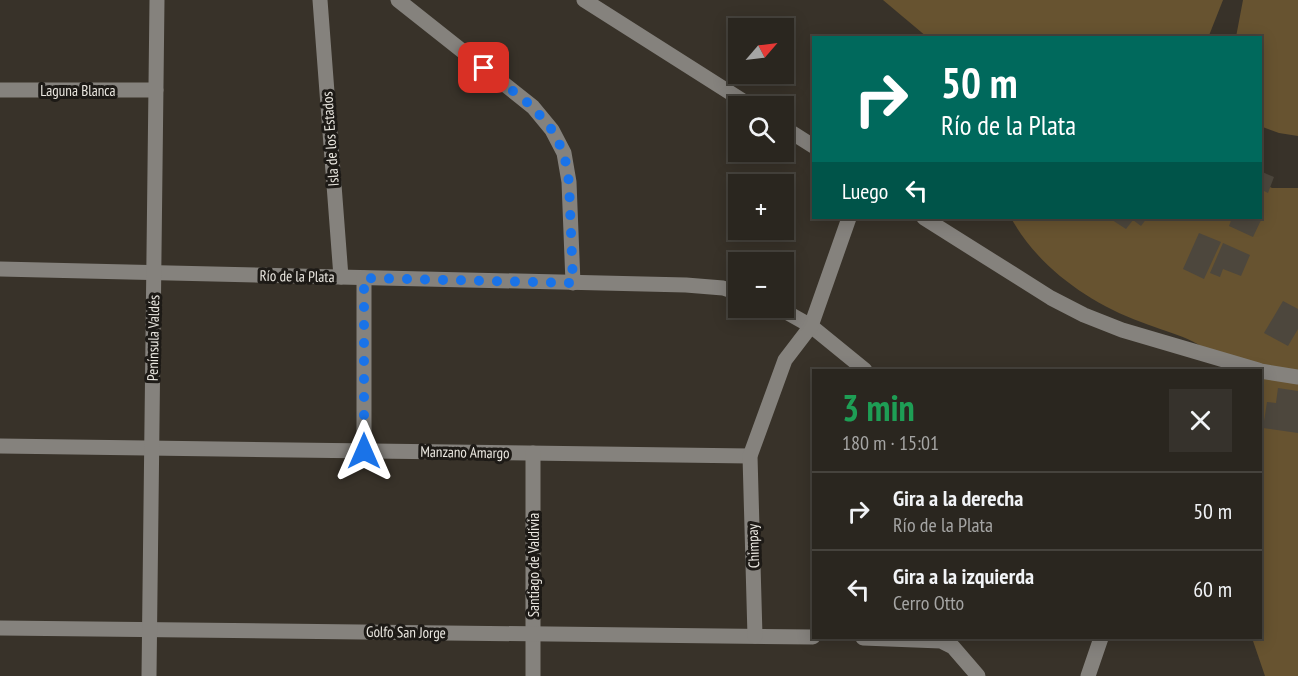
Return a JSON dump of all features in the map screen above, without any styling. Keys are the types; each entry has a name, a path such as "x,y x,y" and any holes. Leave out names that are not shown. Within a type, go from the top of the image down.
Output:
{"street":[{"name":"Península Valdés","path":"149,676 157,0"},
{"name":"Isla de los Estados","path":"320,0 341,277"},
{"path":"398,0 533,107 552,130 564,153 569,182 573,283"},
{"path":"584,0 735,96"},
{"name":"Laguna Blanca","path":"0,90 156,90"},
{"path":"794,134 812,146"},
{"path":"750,456 785,360 811,326 849,219"},
{"path":"926,219 1051,298 1084,315 1214,364 1246,369"},
{"name":"Río de la Plata","path":"0,269 686,285 728,290"},
{"path":"364,278 364,451"},
{"path":"794,316 811,326 864,369"},
{"path":"1262,371 1298,377"},
{"name":"Manzano Amargo","path":"0,446 750,456"},
{"name":"Santiago de Valdivia","path":"532,453 533,676"},
{"name":"Chimpay","path":"750,456 755,636"},
{"name":"Golfo San Jorge","path":"0,628 812,637"},
{"path":"889,639 941,641 953,646 978,676"},
{"path":"1088,676 1101,639"}],"shaded area":[{"path":"883,0 1223,0 1209,36 926,36"},
{"path":"1243,0 1298,0 1298,136 1279,133 1262,127 1262,36 1236,36"},
{"path":"1262,183 1272,188 1298,188 1298,676 1265,676 1252,639 1262,639 1262,369 1226,369 1218,359 1198,344 1103,305 1084,294 1050,267 1022,236 1012,219 1262,219"}],"building":[{"path":"1262,172 1274,177 1268,193 1262,190"},
{"path":"1111,219 1146,219 1141,226 1133,220 1126,229"},
{"path":"1232,219 1262,219 1253,237 1229,226"},
{"path":"1199,233 1221,242 1204,279 1183,269"},
{"path":"1223,243 1250,255 1241,276 1223,269 1220,277 1210,273"},
{"path":"1283,301 1298,309 1298,329 1288,346 1264,333"},
{"path":"1278,388 1298,391 1298,433 1263,428 1267,402 1276,403"}],"route":[{"path":"364,451 364,278 573,283 569,182 564,153 552,130 533,107 484,68"}]}
